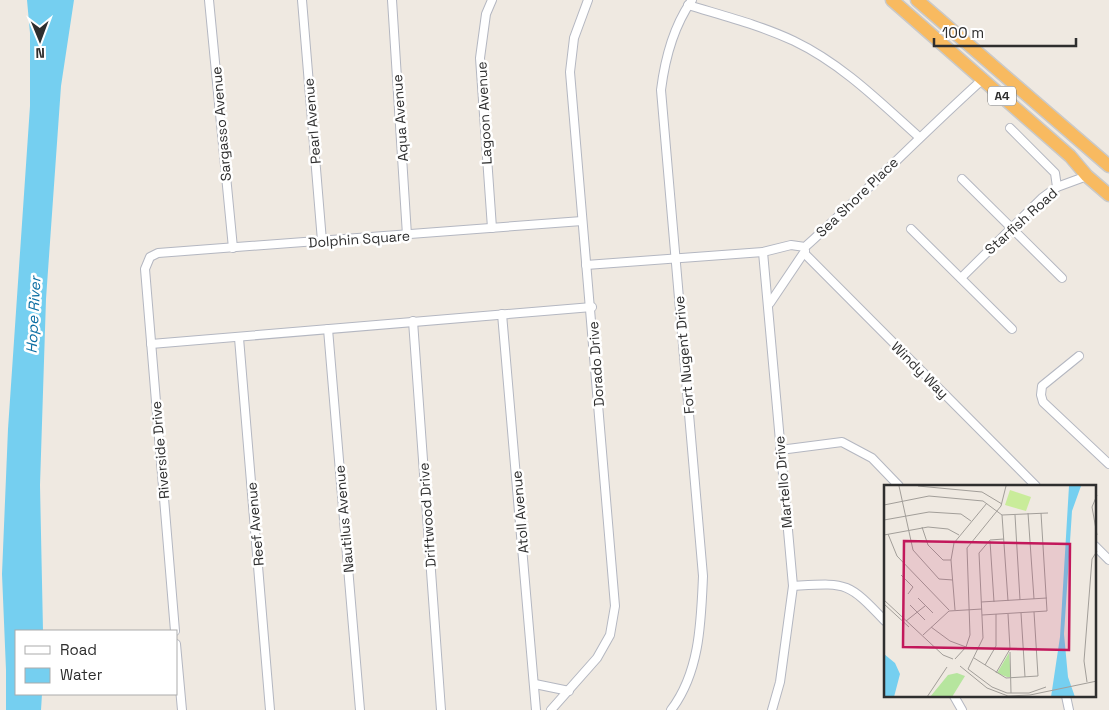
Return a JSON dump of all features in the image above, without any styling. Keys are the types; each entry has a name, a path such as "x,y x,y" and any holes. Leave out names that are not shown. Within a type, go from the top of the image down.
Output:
{"highway":[{"name":"A4","path":"892,0 1070,156 1087,176 1109,195"},
{"name":"A4","path":"917,0 1109,166"}],"street":[{"name":"Sargasso Avenue","path":"209,0 233,248"},
{"name":"Pearl Avenue","path":"302,0 322,241"},
{"name":"Aqua Avenue","path":"392,0 407,236"},
{"name":"Lagoon Avenue","path":"492,0 486,14 480,58 492,228"},
{"name":"Dorado Drive","path":"551,710 597,658 610,634 615,606 592,306 586,266 570,72 574,38 588,0"},
{"path":"690,2 796,42 844,71 919,137"},
{"name":"Fort Nugent Drive","path":"671,710 680,699 692,668 701,632 703,576 662,90 664,68 675,29 690,2"},
{"name":"Sea Shore Place","path":"586,266 763,252 791,245 805,250 919,137 983,78"},
{"path":"1010,128 1055,173 1057,187"},
{"name":"Starfish Road","path":"961,278 1042,198 1057,187 1087,176"},
{"path":"962,179 1062,278"},
{"name":"Dolphin Square","path":"145,269 150,257 158,253 407,236 582,221"},
{"path":"911,229 1012,329"},
{"path":"770,303 776,290 805,250"},
{"name":"Windy Way","path":"805,250 1035,485"},
{"name":"Martello Drive","path":"763,252 770,303 780,450 793,586 780,682 772,710"},
{"name":"Riverside Drive","path":"145,269 175,630"},
{"path":"151,344 239,338 592,306"},
{"name":"Atoll Avenue","path":"502,314 536,710"},
{"name":"Driftwood Drive","path":"413,321 441,710"},
{"name":"Nautilus Avenue","path":"328,329 360,710"},
{"name":"Reef Avenue","path":"239,338 270,710"},
{"path":"1078,356 1042,386 1040,395 1043,402 1109,464"},
{"path":"780,450 842,442 872,458 898,485"},
{"path":"1096,547 1109,560"},
{"path":"793,586 835,584 850,588 884,620"},
{"path":"178,666 182,710"},
{"path":"535,684 569,690"},
{"path":"955,698 962,710"}],"water":[{"name":"Hope River","path":"27,0 74,0 61,86 46,299 40,485 43,630 15,630 15,695 42,695 41,710 6,710 2,574 8,429 30,106 30,33"}]}
